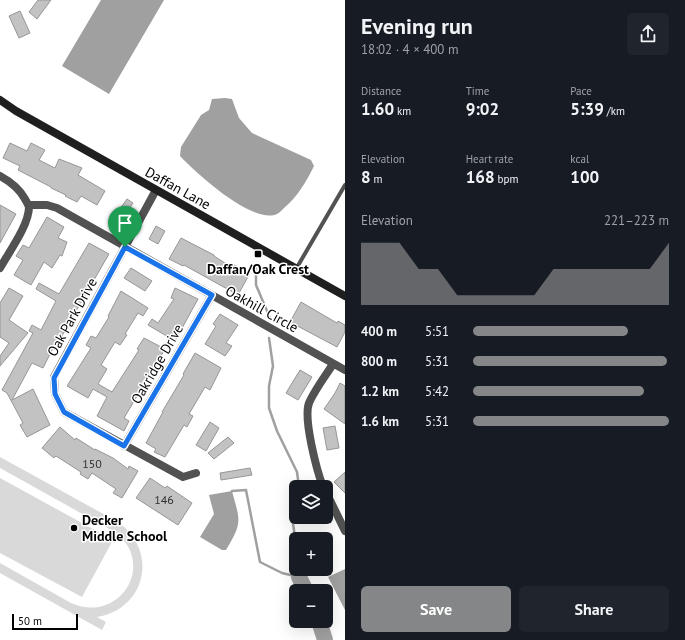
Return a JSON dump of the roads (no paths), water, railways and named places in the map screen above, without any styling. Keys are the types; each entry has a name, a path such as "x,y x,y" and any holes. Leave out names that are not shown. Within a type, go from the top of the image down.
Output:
{"street":[{"name":"Daffan Lane","path":"0,100 16,111 345,296"},
{"path":"0,176 11,182 21,191 29,206 27,217 22,229 0,268"},
{"name":"Oak Park Drive","path":"156,190 54,378 55,394 64,412 183,477 196,474"},
{"name":"Oakhill Circle","path":"29,206 47,205 57,208 345,370"},
{"name":"Oakridge Drive","path":"124,446 212,295"},
{"path":"320,480 308,421 308,411 310,403 333,364"},
{"path":"333,505 344,526"}],"lane":[{"path":"296,268 345,184"}],"waterway":[{"path":"256,268 256,285 270,318"},
{"path":"269,338 273,366 269,386 269,408 277,431 297,472 298,480"},
{"path":"232,491 246,490 260,562 282,573 289,575"},
{"path":"293,524 294,532"},
{"path":"295,576 299,576"},
{"path":"299,577 302,584"},
{"path":"321,628 325,640"}],"place":[{"name":"Daffan/Oak Crest","path":"258,254"},
{"name":"Decker Middle School","path":"74,528"}]}
